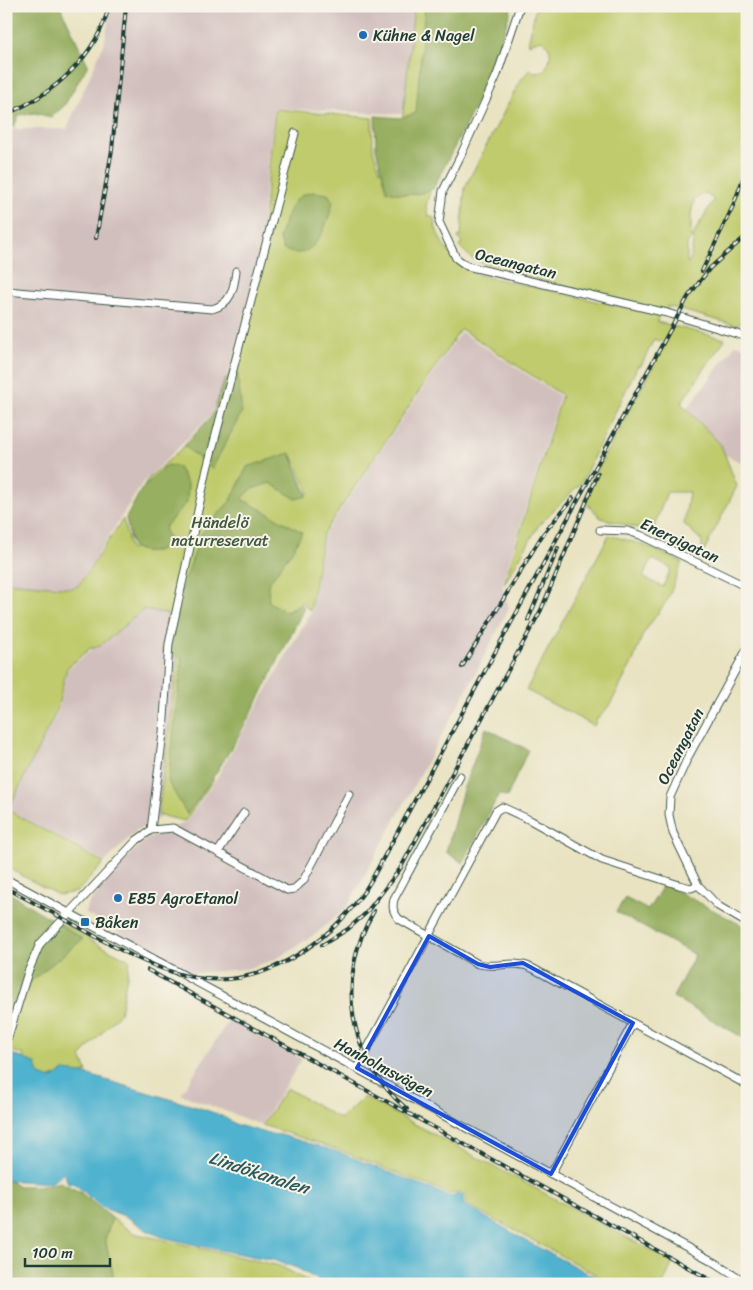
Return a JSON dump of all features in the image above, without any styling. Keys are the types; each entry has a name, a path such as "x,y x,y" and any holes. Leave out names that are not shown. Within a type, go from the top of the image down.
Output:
{"street":[{"name":"Oceangatan","path":"520,6 497,75 443,191 439,222 456,258 467,266 668,313 747,337"},
{"path":"151,830 163,733 169,644 207,469 295,133"},
{"path":"6,291 212,309 226,303 231,296 236,271"},
{"name":"Energigatan","path":"600,530 628,531 640,535 747,587"},
{"name":"Oceangatan","path":"747,649 688,758 670,797 669,816 673,833 698,885 718,906 747,923"},
{"path":"460,776 394,899 392,906 399,919 478,964 490,967 523,963 747,1085"},
{"path":"8,1037 28,972 40,944 137,840 151,830 174,828 287,890 294,889 303,881 349,794"},
{"path":"357,1068 496,811 502,807 508,808 602,860 678,885 691,888 698,885"},
{"path":"218,852 244,814"},
{"name":"Hanholmsvägen","path":"6,879 716,1263 747,1283"},
{"path":"551,1174 633,1024"}],"highlighted area":[{"path":"429,936 478,964 490,967 523,963 633,1023 551,1174 357,1068"}],"shaded area":[{"path":"111,6 422,6 412,112 399,114 274,108 258,258 236,350 211,415 142,484 73,593 6,597 6,129 67,129 105,41"},
{"path":"461,332 560,396 502,585 509,608 469,686 347,907 317,933 276,959 246,969 193,973 86,914 86,907 118,867 145,840 186,822 216,779 311,612 324,535"},
{"path":"736,344 747,348 747,465 712,449 684,413"},
{"path":"144,606 171,612 180,657 161,817 137,830 105,862 8,809 58,711 68,669"},
{"path":"229,1020 302,1059 261,1125 181,1094"}],"green space":[{"path":"6,6 60,6 88,65 64,106 51,117 35,113 19,115 14,127 6,125"},
{"name":"Händelö naturreservat","path":"414,6 500,6 423,184 430,192 426,206 428,216 433,216 435,226 448,252 462,265 479,275 659,315 657,322 725,339 681,403 721,445 737,486 702,555 702,541 684,524 689,492 667,492 652,532 601,518 584,500 596,471 666,343 654,339 641,366 638,365 581,483 539,525 504,584 562,395 461,329 323,534 310,611 302,602 284,613 211,777 214,779 185,821 158,815 178,658 162,652 168,614 144,609 100,646 89,649 67,668 57,710 8,810 104,863 77,892 58,895 6,867 6,582 71,588 78,586 123,519 130,549 132,550 134,546 129,539 129,516 149,478 191,440 214,414 238,350 260,258 275,109 372,118 373,150 380,171 400,144","holes":["292,455 309,493 299,482"]},
{"path":"425,6 512,6 488,81 433,189 416,194 399,194 387,191 376,149 375,116 400,118 416,113"},
{"path":"536,6 747,6 747,315 738,326 667,306 668,312 499,270 471,258 459,246 462,243 458,237 461,236 465,187 520,81 530,69 535,73 543,72 550,59 550,51 541,40 528,44","holes":["705,193 713,199 695,231 690,261 687,263 687,243 691,239 691,214 694,200"]},
{"path":"313,192 328,194 333,202 322,232 317,241 303,252 294,253 283,249 279,238 290,209 299,198"},
{"path":"237,370 242,412 212,469 184,446 212,416 225,379"},
{"path":"290,453 307,496 296,499 270,483 252,489 242,499 302,532 294,548 268,584 269,602 287,612 301,604 304,608 265,688 221,765 187,814 168,782 182,657 166,651 174,611 202,532 231,500 247,467"},
{"path":"167,465 178,467 188,485 187,502 164,528 169,541 156,551 143,551 132,547 126,518 141,490"},
{"path":"609,535 644,545 682,562 668,599 643,634 633,661 611,703 597,718 594,726 526,690","holes":["652,559 671,568 663,587 643,577"]},
{"path":"486,728 528,750 507,797 499,794 463,863 446,852 463,790"},
{"path":"664,884 747,928 747,1040 673,997 695,955 616,912 625,898 648,910"},
{"path":"6,891 83,939 32,980 6,1020"},
{"path":"6,898 75,930 99,945 130,960 120,1013 81,1056 87,1072 55,1076 45,1080 23,1058 24,1055 6,1049"},
{"path":"287,1088 340,1119 364,1097 673,1262 663,1284 613,1284 466,1204 467,1196 461,1192 450,1194 339,1150 262,1125"},
{"path":"6,1180 20,1186 44,1186 60,1182 80,1192 112,1218 105,1239 113,1274 111,1284 6,1284"},
{"path":"112,1218 133,1233 280,1266 313,1284 111,1284 113,1273 105,1239"}],"water":[{"name":"Lindökanalen","path":"6,1052 35,1063 40,1075 51,1079 64,1071 82,1073 200,1108 220,1115 237,1125 281,1135 338,1152 451,1197 459,1194 464,1196 463,1204 530,1243 608,1284 325,1284 297,1268 273,1260 162,1237 148,1231 127,1217 101,1207 75,1184 68,1183 64,1173 51,1183 6,1180"}],"railway":[{"path":"6,114 40,96 71,72 84,57 94,41 103,24 109,6"},
{"path":"96,238 112,150 126,6"},
{"path":"702,271 733,206 747,168"},
{"path":"6,888 145,962 195,978 221,980 247,976 274,968 323,937 350,911 372,879 688,297 710,268 747,235"},
{"path":"322,945 348,929 366,913 400,869 541,610 598,474"},
{"path":"462,667 543,534 573,498"},
{"path":"528,620 558,548"},
{"path":"374,911 362,936 354,963 351,989 353,1016 360,1042 371,1066 387,1089 407,1109"},
{"path":"148,970 718,1284"}],"place":[{"name":"Kühne & Nagel","path":"363,35"},
{"name":"E85 AgroEtanol","path":"118,898"},
{"name":"Båken","path":"85,922"}]}
